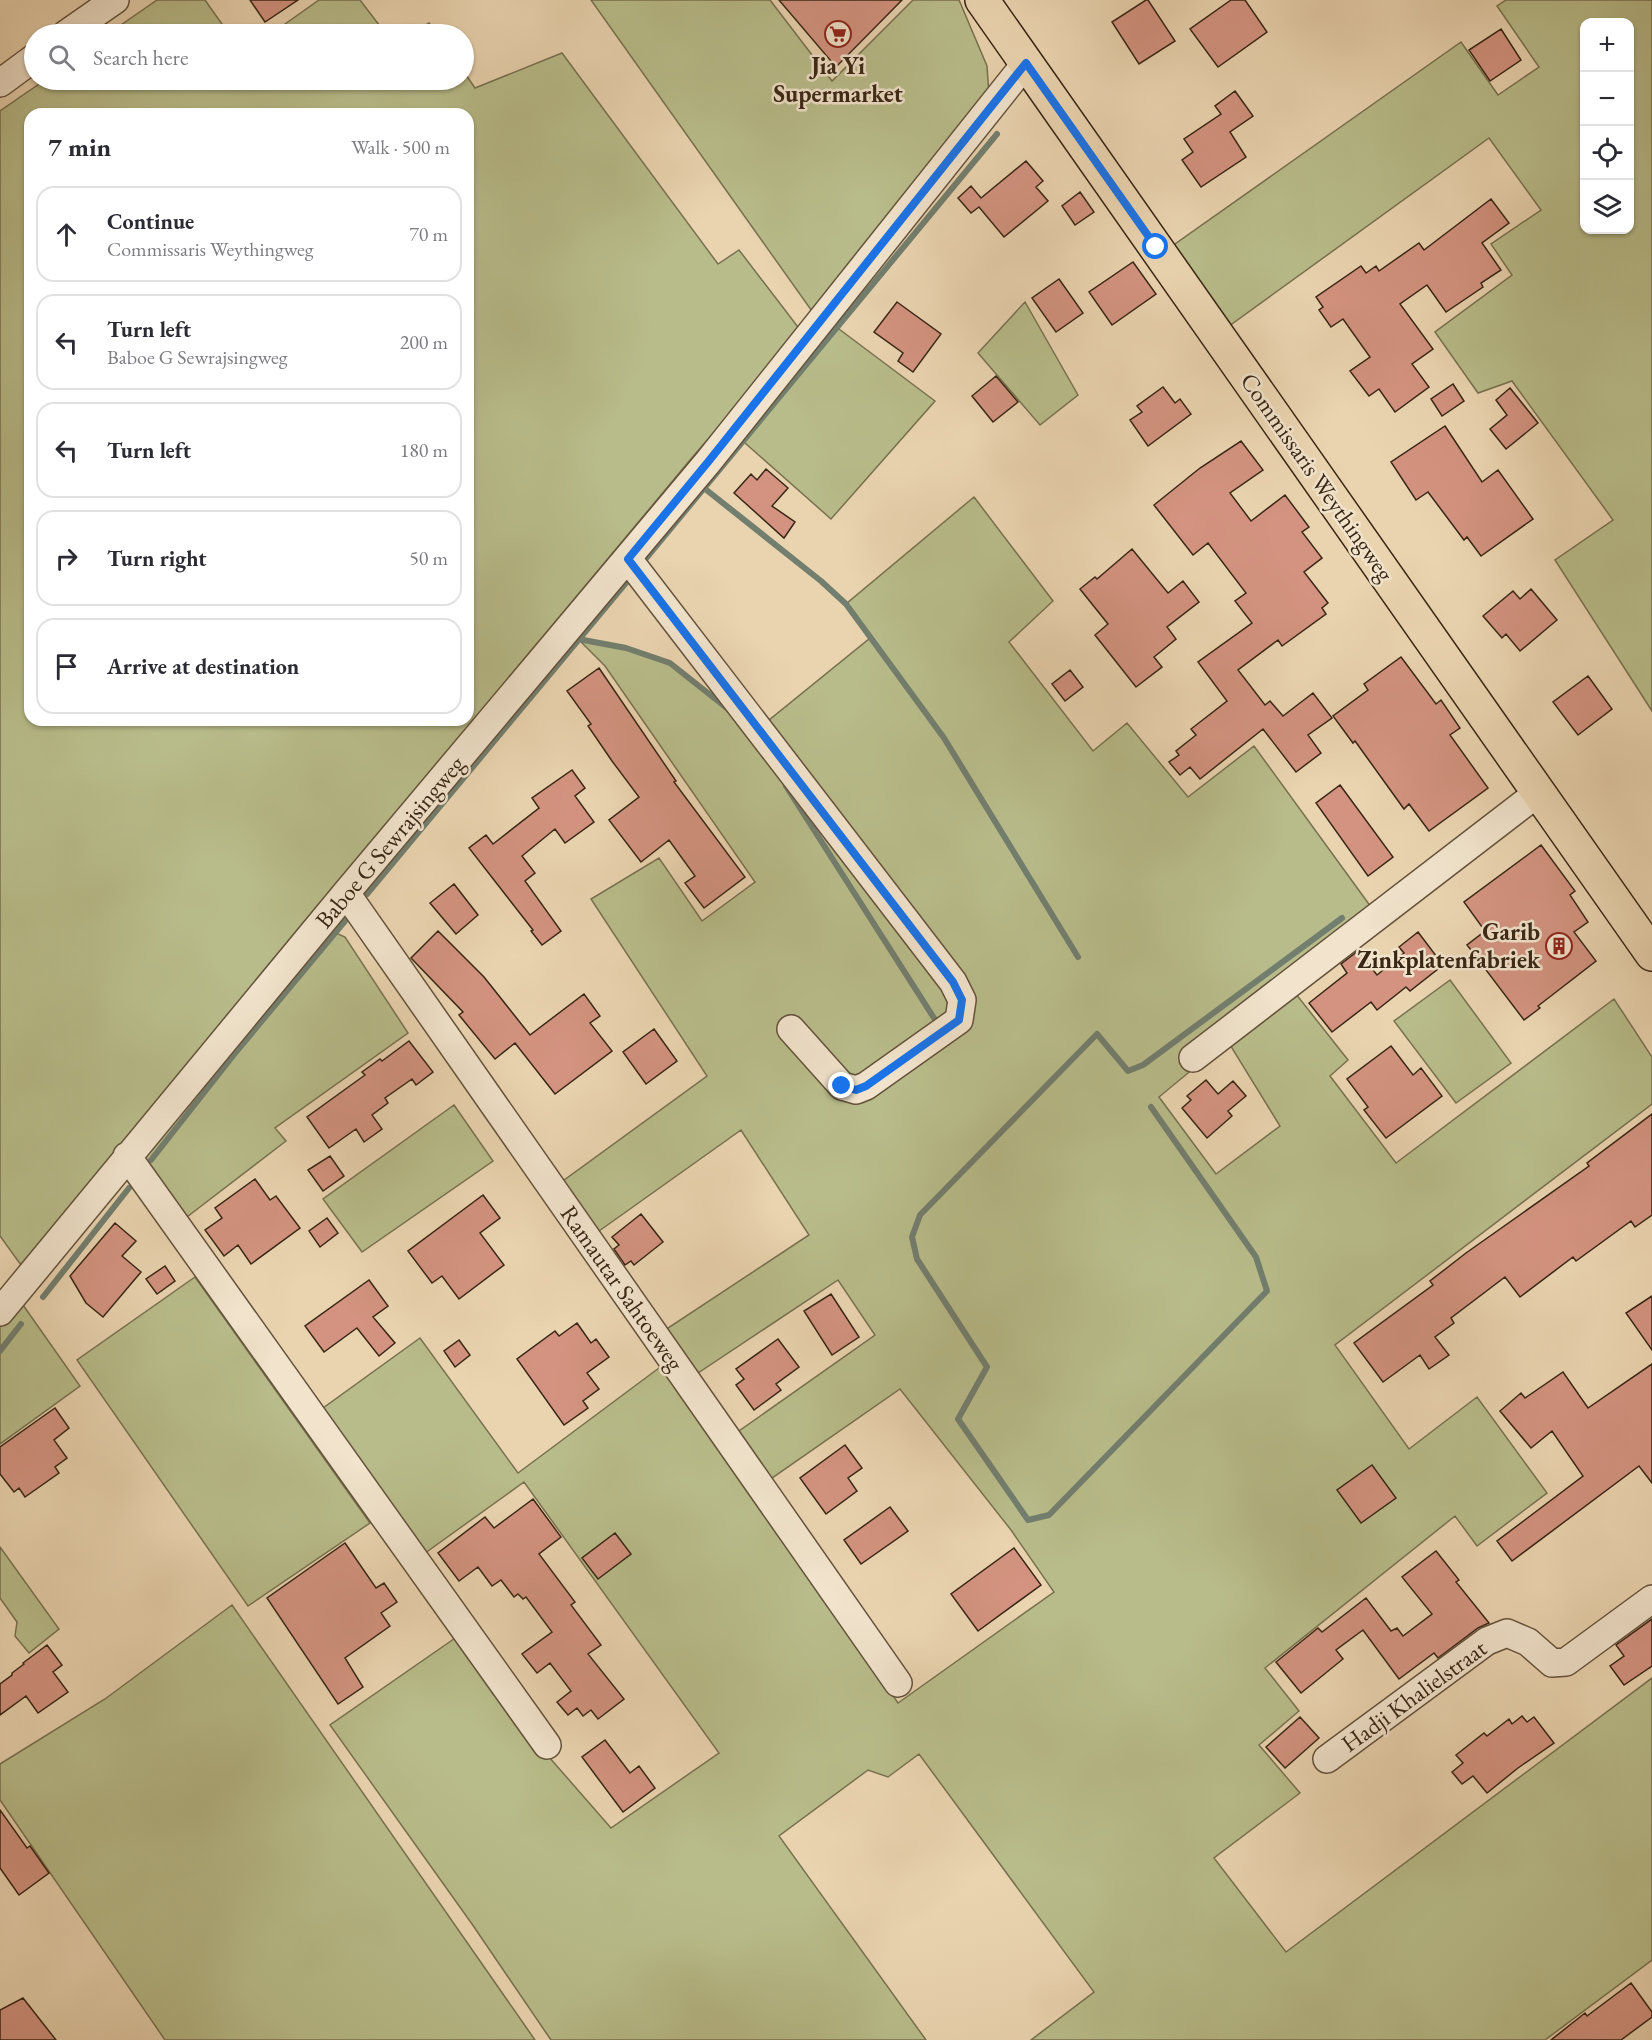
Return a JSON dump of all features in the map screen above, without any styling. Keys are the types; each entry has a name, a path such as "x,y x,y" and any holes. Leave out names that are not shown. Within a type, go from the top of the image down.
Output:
{"main road":[{"name":"Commissaris Weythingweg","path":"982,0 1652,954"}],"street":[{"path":"80,24 115,0"},
{"name":"Baboe G Sewrajsingweg","path":"0,1312 346,893 708,462 1026,63"},
{"path":"0,83 24,65"},
{"path":"628,559 953,982 962,1000 959,1020 866,1086 856,1090 842,1086 791,1029"},
{"path":"1193,1058 1539,792"},
{"name":"Ramautar Sahtoeweg","path":"346,893 898,1683"},
{"path":"127,1156 547,1745"},
{"name":"Hadji Khalielstraat","path":"1327,1759 1487,1641 1507,1633 1528,1642 1552,1662 1566,1662 1652,1599"}],"green space":[{"path":"157,0 205,0 222,24 122,24"},
{"path":"319,0 360,0 378,24 285,24"},
{"path":"591,0 770,0 832,81 913,0 959,0 987,66 989,95 814,314"},
{"path":"1506,0 1652,0 1652,711 1555,560 1613,520 1512,381 1478,393 1435,332 1512,275 1491,244 1541,210 1489,138 1225,329 1168,249 1461,42 1498,95 1539,67 1497,6"},
{"path":"562,53 718,264 739,250 801,331 690,460 474,720 474,108 24,108 24,726 469,726 21,1265 0,1236 0,111 30,90 474,90 474,87"},
{"path":"1025,302 1078,395 1040,425 978,353"},
{"path":"831,323 935,401 831,519 737,436"},
{"path":"974,497 1053,601 1009,642 1093,751 1127,723 1188,797 1254,746 1371,907 1159,1097 1216,1174 1280,1126 1227,1040 1292,989 1348,1060 1330,1076 1396,1163 1614,999 1652,1057 1652,1104 1335,1345 1409,1449 1477,1397 1547,1493 1477,1546 1455,1516 1265,1668 1299,1711 1259,1745 1300,1793 1214,1858 1286,1952 1652,1678 1652,1960 1545,2040 1031,2040 1094,1992 919,1754 888,1777 868,1770 779,1836 926,2040 551,2040 472,1924 330,1725 461,1634 542,1749 611,1828 719,1753 524,1482 421,1556 319,1411 420,1338 518,1473 663,1365 898,1703 1054,1592 1011,1530 900,1389 762,1485 729,1438 875,1335 838,1280 692,1377 662,1332 809,1235 741,1130 592,1236 556,1186 707,1076 591,899 659,858 702,921 755,882 605,666 578,639 626,648 670,663 745,722 753,733 870,638 846,604"},
{"path":"327,929 345,937 408,1033 275,1128 286,1141 183,1220 143,1160"},
{"path":"1450,980 1511,1063 1456,1103 1394,1021"},
{"path":"454,1105 493,1161 362,1252 323,1199"},
{"path":"195,1277 370,1523 248,1606 77,1360"},
{"path":"23,1305 80,1386 0,1444 0,1324"},
{"path":"0,1547 59,1629 29,1653 15,1636 17,1622 0,1598"},
{"path":"232,1605 535,2040 165,2040 0,1800 0,1764 105,1699"}],"building":[{"path":"250,0 298,0 265,22"},
{"name":"Jia Yi Supermarket","path":"779,0 902,0 836,67"},
{"path":"1146,0 1175,41 1139,64 1112,22"},
{"path":"1231,0 1245,0 1267,32 1218,67 1190,29"},
{"path":"1501,29 1521,60 1490,81 1469,50"},
{"path":"1235,91 1253,116 1230,132 1246,157 1201,187 1182,160 1193,152 1184,139 1221,114 1215,106"},
{"path":"1026,161 1043,181 1036,187 1048,201 1004,237 979,207 971,213 958,198 971,186 981,198"},
{"path":"1080,192 1094,212 1075,225 1062,206"},
{"path":"1491,199 1509,223 1482,243 1501,270 1481,283 1483,287 1446,312 1427,285 1400,304 1433,349 1412,364 1429,387 1395,412 1379,389 1369,396 1350,371 1370,357 1343,319 1331,327 1319,310 1323,307 1316,297 1361,266 1366,273 1376,266 1379,271 1419,243 1424,250"},
{"path":"1133,262 1156,294 1112,325 1089,292"},
{"path":"1059,279 1083,313 1056,332 1032,298"},
{"path":"897,302 941,334 913,372 898,361 903,353 874,332"},
{"path":"996,376 1018,402 993,422 972,396"},
{"path":"1453,384 1464,401 1442,416 1431,399"},
{"path":"1163,387 1175,403 1180,399 1191,414 1148,446 1130,420 1142,412 1137,406"},
{"path":"1510,388 1538,423 1506,449 1490,429 1507,415 1496,400"},
{"path":"1445,426 1482,482 1498,470 1533,519 1481,556 1467,537 1464,540 1428,492 1416,500 1391,462"},
{"path":"1241,441 1263,470 1230,493 1251,521 1285,495 1309,527 1302,532 1322,558 1304,572 1328,603 1322,608 1326,614 1282,646 1278,640 1238,670 1265,705 1270,701 1283,716 1313,693 1332,718 1308,735 1321,753 1296,772 1263,729 1200,779 1190,767 1180,775 1169,762 1179,755 1176,751 1196,735 1191,729 1227,701 1198,662 1252,623 1235,601 1246,593 1208,543 1193,555 1154,505 1200,468"},
{"path":"766,469 788,488 772,506 795,522 784,538 734,493 751,474 757,480"},
{"path":"1132,549 1168,593 1183,581 1199,602 1167,627 1176,639 1154,657 1162,667 1136,687 1095,635 1108,624 1080,589 1095,577 1097,579"},
{"path":"1531,589 1557,620 1520,651 1506,634 1502,638 1483,616 1513,591 1520,599"},
{"path":"1401,657 1436,704 1441,700 1460,728 1450,735 1488,788 1429,831 1409,804 1404,809 1355,741 1353,743 1333,716 1368,690 1364,684"},
{"path":"599,668 676,781 674,782 745,877 704,908 685,883 695,876 669,840 641,862 609,820 639,797 588,726 591,724 567,691"},
{"path":"1070,670 1083,687 1065,701 1052,684"},
{"path":"1588,676 1612,709 1578,735 1553,702"},
{"path":"572,770 585,788 575,796 594,822 565,843 555,829 522,856 535,873 525,881 561,931 542,945 531,931 533,930 469,848 486,835 493,844 539,808 532,798"},
{"path":"1340,785 1393,857 1368,876 1316,803"},
{"path":"1541,845 1575,891 1570,895 1588,922 1574,932 1596,961 1538,1006 1540,1008 1524,1020 1467,945 1485,931 1464,902"},
{"path":"454,884 478,915 456,934 430,903"},
{"path":"438,931 484,977 530,1035 584,994 600,1016 590,1023 612,1051 555,1094 515,1043 495,1059 459,1015 463,1012 411,958"},
{"path":"1418,932 1443,965 1410,991 1406,987 1377,1010 1371,1002 1332,1032 1309,1003 1347,973 1341,964 1358,951 1377,975 1404,953 1399,947"},
{"path":"654,1029 677,1061 646,1084 623,1052"},
{"path":"409,1041 433,1072 416,1085 412,1079 385,1098 388,1103 372,1115 382,1129 364,1142 356,1129 329,1148 307,1117 365,1075 362,1072 380,1059 382,1061"},
{"path":"1391,1046 1413,1075 1421,1068 1442,1096 1386,1138 1364,1110 1368,1107 1347,1079"},
{"path":"1206,1080 1218,1094 1233,1081 1246,1096 1228,1111 1232,1116 1207,1138 1182,1108 1191,1100 1187,1096"},
{"path":"1652,1114 1652,1215 1635,1227 1631,1221 1576,1261 1573,1257 1520,1297 1505,1277 1451,1318 1454,1323 1435,1337 1449,1355 1429,1369 1420,1355 1383,1382 1354,1343 1433,1285 1430,1281 1466,1253 1589,1166 1587,1163"},
{"path":"330,1156 344,1176 323,1191 308,1170"},
{"path":"255,1179 270,1200 276,1196 300,1228 251,1264 238,1245 224,1256 205,1230 222,1218 215,1208"},
{"path":"483,1195 500,1218 480,1233 504,1265 459,1299 442,1276 432,1283 408,1251"},
{"path":"641,1214 663,1242 634,1265 631,1261 625,1265 614,1249 619,1245 612,1237"},
{"path":"327,1218 338,1233 320,1247 309,1231"},
{"path":"115,1223 136,1241 122,1256 141,1272 103,1317 86,1303 70,1276"},
{"path":"165,1266 175,1281 157,1294 146,1279"},
{"path":"369,1280 388,1306 373,1317 395,1343 379,1356 357,1328 324,1352 305,1326"},
{"path":"831,1294 859,1337 832,1355 804,1311"},
{"path":"1652,1296 1652,1350 1626,1313"},
{"path":"577,1323 591,1343 596,1339 609,1357 587,1373 599,1389 583,1401 588,1408 564,1425 517,1359 555,1331 559,1336"},
{"path":"778,1339 799,1367 776,1384 781,1390 754,1410 736,1385 744,1379 736,1369"},
{"path":"459,1340 470,1355 455,1367 444,1351"},
{"path":"1652,1364 1652,1483 1639,1466 1512,1561 1497,1541 1583,1476 1552,1431 1531,1448 1500,1411 1521,1393 1525,1398 1563,1372 1588,1408"},
{"path":"55,1408 69,1428 54,1440 67,1458 55,1467 59,1473 25,1497 19,1488 14,1492 0,1474 0,1447"},
{"path":"845,1445 862,1468 848,1478 857,1491 826,1514 800,1478"},
{"path":"1372,1465 1396,1498 1361,1523 1337,1490"},
{"path":"533,1499 561,1537 539,1554 575,1602 571,1605 601,1645 588,1654 624,1699 598,1719 591,1710 583,1716 577,1708 568,1715 557,1702 571,1691 550,1663 537,1673 522,1654 552,1632 526,1597 523,1599 518,1594 514,1597 501,1580 492,1586 478,1567 459,1581 438,1553 485,1517 494,1528"},
{"path":"890,1507 908,1531 861,1564 844,1540"},
{"path":"615,1533 631,1554 598,1579 582,1558"},
{"path":"345,1543 376,1588 384,1583 397,1602 381,1613 390,1626 345,1658 363,1687 338,1704 267,1598"},
{"path":"1014,1548 1041,1585 978,1631 951,1594"},
{"path":"1436,1551 1459,1580 1456,1582 1489,1623 1478,1628 1438,1658 1434,1653 1399,1679 1363,1630 1336,1650 1343,1659 1301,1693 1276,1662 1318,1628 1322,1632 1366,1598 1391,1631 1397,1628 1403,1636 1432,1614 1402,1577"},
{"path":"1652,1619 1652,1666 1624,1685 1610,1666 1624,1656 1616,1645"},
{"path":"47,1645 62,1665 53,1672 68,1692 38,1713 26,1696 0,1715 0,1684"},
{"path":"1522,1716 1527,1722 1534,1717 1554,1743 1487,1793 1473,1776 1462,1784 1452,1772 1463,1763 1456,1755 1484,1733 1487,1736 1509,1719 1512,1724"},
{"path":"1300,1717 1319,1738 1285,1768 1266,1747"},
{"path":"605,1740 630,1773 639,1766 655,1788 623,1812 582,1757"},
{"path":"0,1810 27,1848 30,1846 49,1873 19,1895 0,1868"},
{"path":"1631,1983 1652,2012 1652,2017 1621,2040 1551,2040 1585,2013 1587,2016"},
{"path":"23,1998 56,2040 0,2040 0,2010"}],"waterway":[{"path":"643,562 997,134"},
{"path":"704,488 821,581 846,604 944,738 1078,957"},
{"path":"367,894 630,578"},
{"path":"578,639 626,648 670,663 728,709"},
{"path":"786,786 934,1018"},
{"path":"1151,1107 1256,1257 1267,1291 1049,1515 1028,1520 958,1419 987,1367 917,1259 912,1237 920,1215 1097,1034 1128,1071 1143,1065 1342,918"},
{"path":"151,1160 236,1052 345,921"},
{"path":"43,1297 129,1188"},
{"path":"0,1351 21,1324"}],"place":[{"name":"Jia Yi Supermarket","path":"838,34"},
{"name":"Garib Zinkplatenfabriek","path":"1559,946"}],"route":[{"path":"842,1086 856,1090 866,1086 959,1020 962,1000 953,982 628,559 1026,63 1156,247"}]}
